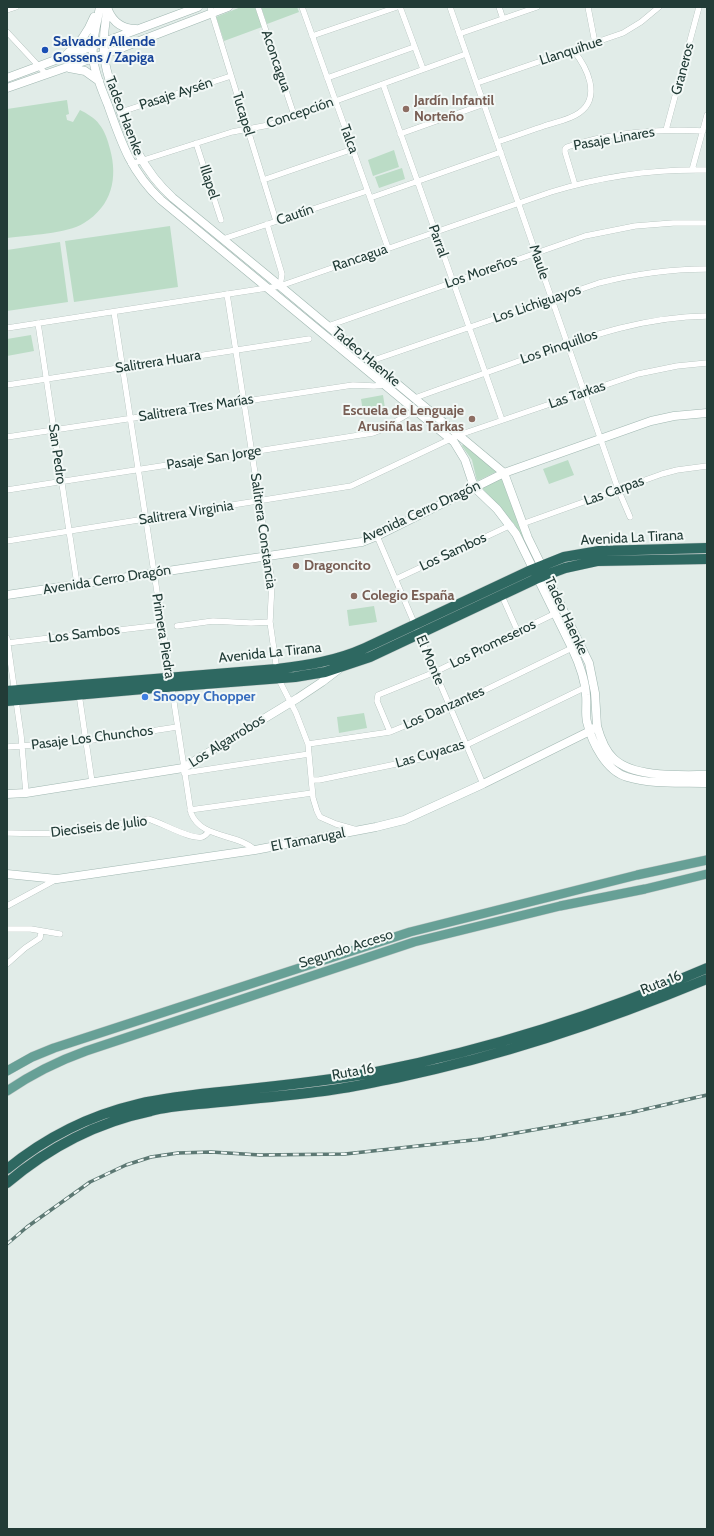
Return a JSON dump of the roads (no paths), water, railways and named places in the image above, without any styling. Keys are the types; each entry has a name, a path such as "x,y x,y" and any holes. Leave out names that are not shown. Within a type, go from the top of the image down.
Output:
{"highway":[{"name":"Avenida La Tirana","path":"277,674 345,656 540,572 575,554 599,551 707,548"},
{"name":"Avenida La Tirana","path":"11,696 277,674 310,675 339,668 370,657 502,596 540,572 597,561 707,559"},
{"name":"Avenida La Tirana","path":"11,696 79,694 170,682"},
{"name":"Ruta 16","path":"7,1169 28,1153 56,1136 87,1121 120,1109 175,1097 323,1081 424,1062 572,1020 653,991 707,968"},
{"name":"Ruta 16","path":"7,1183 59,1146 90,1130 129,1116 172,1107 325,1091 426,1071 505,1050 575,1029 707,979"}],"main road":[{"name":"Segundo Acceso","path":"7,1071 28,1059 54,1048 410,932 637,875 707,860"},
{"name":"Segundo Acceso","path":"7,1091 49,1066 86,1050 414,942 560,906 645,889 707,874"}],"street":[{"path":"7,10 16,7"},
{"path":"7,78 198,7"},
{"path":"7,88 104,54 211,10 228,7"},
{"name":"Aconcagua","path":"258,7 294,115"},
{"name":"Talca","path":"302,7 388,248"},
{"path":"312,36 397,7"},
{"path":"400,7 423,69"},
{"name":"Maule","path":"450,7 618,489 630,517"},
{"path":"499,7 503,19"},
{"path":"460,34 537,7"},
{"path":"588,7 595,43"},
{"name":"Llanquihue","path":"477,83 613,37 632,28 659,7"},
{"name":"Graneros","path":"666,130 699,7"},
{"path":"58,59 73,49 85,36 103,8 112,19 120,25 129,29 138,29"},
{"name":"Tadeo Haenke","path":"103,8 104,54 109,79 132,142 151,175 164,190 504,473 556,613 580,666 586,687 587,722 593,729"},
{"name":"Tadeo Haenke","path":"103,8 93,47 93,58 99,81 122,144 132,164 145,184 161,200 450,439 462,454 474,487 511,525 540,572 589,663 595,693 593,729"},
{"name":"Tucapel","path":"211,10 276,221"},
{"path":"7,32 46,74"},
{"name":"Concepción","path":"327,78 414,47"},
{"path":"497,142 574,116 585,108 590,100 591,86 584,66 573,50"},
{"name":"Concepción","path":"132,164 232,132 269,125 466,54"},
{"path":"64,68 75,68 85,71 99,81"},
{"name":"Pasaje Aysén","path":"121,112 231,76"},
{"name":"Parral","path":"383,84 502,420"},
{"path":"400,134 484,104"},
{"path":"692,170 707,115"},
{"name":"Pasaje Linares","path":"575,185 565,152 567,147 616,136 666,130 703,131"},
{"name":"Illapel","path":"196,143 221,220"},
{"path":"263,180 353,149"},
{"path":"370,198 501,152"},
{"name":"Rancagua","path":"7,328 280,286 518,203 575,185 630,174 707,170"},
{"name":"Cautín","path":"223,239 368,191"},
{"name":"Los Moreños","path":"328,326 580,238 616,229 673,223 707,223"},
{"path":"267,224 282,274 280,286"},
{"name":"Los Lichiguayos","path":"371,361 594,285 631,276 671,270 707,269"},
{"name":"Salitrera Constancia","path":"227,294 272,589 270,622 277,674 291,702 308,744 312,793 320,817 336,824 357,830"},
{"name":"Primera Piedra","path":"114,312 190,810 192,817 197,823 209,831 242,841 254,850"},
{"name":"Los Pinquillos","path":"415,398 598,333 633,324 670,318 707,316"},
{"name":"San Pedro","path":"38,323 77,584"},
{"name":"Salitrera Huara","path":"7,385 309,339"},
{"name":"Las Tarkas","path":"450,439 584,392 652,371 677,366 707,363"},
{"name":"Salitrera Tres Marías","path":"7,437 357,385 386,385"},
{"name":"Pasaje San Jorge","path":"7,490 373,433 381,430 415,410"},
{"name":"Avenida Cerro Dragón","path":"7,595 358,543 377,536 504,473 640,425 662,419 707,413"},
{"name":"Salitrera Virginia","path":"7,541 259,502 351,486 450,439"},
{"name":"Las Carpas","path":"522,524 618,489 677,470 707,466"},
{"name":"Los Sambos","path":"396,579 511,525"},
{"name":"El Monte","path":"377,536 483,784"},
{"path":"502,596 518,632"},
{"name":"Los Promeseros","path":"390,732 377,701 378,696 435,672 556,613"},
{"path":"177,626 213,620 251,624 270,622"},
{"name":"Los Sambos","path":"7,642 162,625"},
{"path":"7,642 11,696 22,746 26,793"},
{"name":"Los Danzantes","path":"308,744 390,732 450,707 572,648"},
{"name":"Los Algarrobos","path":"7,794 26,793 92,782 184,771 322,682 339,668"},
{"name":"Las Cuyacas","path":"312,780 326,779 430,757 466,745 586,687"},
{"path":"79,694 92,782"},
{"name":"Pasaje Los Chunchos","path":"7,747 86,741 177,727"},
{"path":"593,729 612,758 629,768 678,775 707,774"},
{"path":"593,729 596,747 602,757 613,769 626,777 650,782 707,783"},
{"name":"El Tamarugal","path":"7,874 57,878 254,850 376,827 404,820 483,784 593,729"},
{"path":"184,771 309,754"},
{"path":"190,810 312,793"},
{"name":"Dieciseis de Julio","path":"7,833 64,834 148,819 198,837 204,836 209,831"},
{"path":"7,906 57,878"},
{"path":"7,928 60,934"},
{"path":"7,964 25,948 40,938 41,931"}],"railway":[{"path":"7,1244 27,1227 90,1182 126,1165 151,1157 178,1153 211,1152 260,1155 345,1154 482,1139 629,1113 707,1095"}],"place":[{"name":"Salvador Allende Gossens / Zapiga","path":"45,50"},
{"name":"Jardín Infantil Norteño","path":"406,109"},
{"name":"Escuela de Lenguaje Arusiña las Tarkas","path":"472,419"},
{"name":"Dragoncito","path":"296,566"},
{"name":"Colegio España","path":"354,596"},
{"name":"Snoopy Chopper","path":"145,697"}]}
